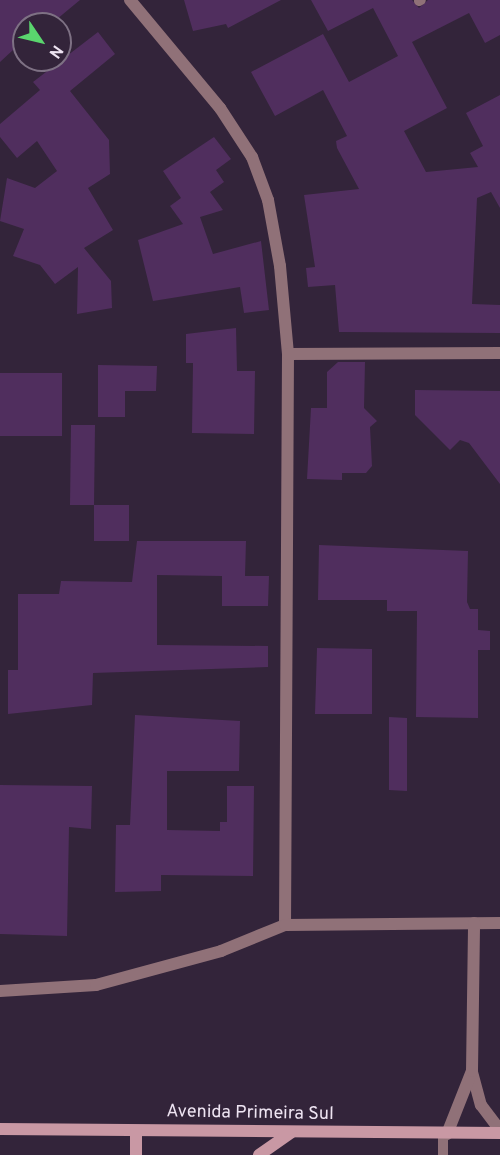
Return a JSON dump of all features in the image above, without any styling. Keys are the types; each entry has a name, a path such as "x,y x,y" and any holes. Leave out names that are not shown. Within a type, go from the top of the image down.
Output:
{"main road":[{"name":"Avenida Primeira Sul","path":"0,1129 445,1134 500,1132"},
{"path":"136,1131 136,1155"},
{"path":"259,1155 292,1132"}],"street":[{"path":"130,0 220,108 252,157 268,200 288,354 285,925"},
{"path":"288,354 500,352"},
{"path":"474,923 472,1071 481,1105 500,1132"},
{"path":"0,991 96,985 221,951 285,925 500,923"},
{"path":"445,1134 472,1071"}],"lane":[{"path":"443,1155 445,1134"}],"building":[{"path":"0,0 80,0 66,12 12,12 12,51 0,62"},
{"path":"184,0 281,0 228,28 226,24 193,31"},
{"path":"311,0 412,0 419,8 428,0 500,0 500,35 485,43 469,13 412,42 447,108 404,131 426,172 478,167 470,153 483,146 466,113 500,95 500,208 491,192 477,198 472,304 500,305 500,333 339,332 335,285 308,287 306,268 315,267 304,195 359,189 337,148 336,141 347,136 323,90 275,116 251,72 323,34 349,82 398,56 373,8 328,31"},
{"path":"98,32 115,54 70,91 109,140 110,174 88,188 113,230 84,248 111,281 112,308 77,314 78,267 55,284 40,265 13,256 24,229 0,221 7,178 35,188 57,171 37,141 17,158 0,137 0,124 40,90 33,82 46,72 72,72 72,52"},
{"path":"214,137 231,159 216,170 224,182 210,192 223,210 200,217 213,254 261,241 269,310 244,313 240,287 153,301 138,240 183,224 170,206 181,198 163,171"},
{"path":"236,328 237,371 255,371 254,434 192,433 193,363 186,363 186,334"},
{"path":"338,362 365,362 364,408 377,421 370,427 372,466 366,473 342,473 342,480 307,479 311,408 327,408 327,372"},
{"path":"98,365 157,366 156,391 125,391 125,417 98,417"},
{"path":"0,373 62,373 62,436 0,436"},
{"path":"415,390 500,391 500,484 469,443 460,440 450,450 415,415"},
{"path":"71,425 95,425 94,505 70,505"},
{"path":"94,505 129,505 129,541 94,541"},
{"path":"137,541 246,541 245,576 269,576 268,606 222,606 222,576 157,575 157,645 268,646 268,667 93,673 92,705 8,714 8,670 18,670 18,594 59,594 61,581 132,582"},
{"path":"319,545 468,551 467,602 470,609 478,609 478,630 490,631 490,650 478,650 478,718 416,717 417,611 387,611 387,600 318,600"},
{"path":"317,648 372,649 372,714 315,714"},
{"path":"135,715 240,721 239,771 167,771 167,830 220,831 220,822 227,822 227,786 254,786 253,876 161,875 161,891 115,892 116,825 130,825"},
{"path":"389,717 407,718 407,791 389,790"},
{"path":"0,785 92,786 91,829 69,827 67,936 0,934"}]}
